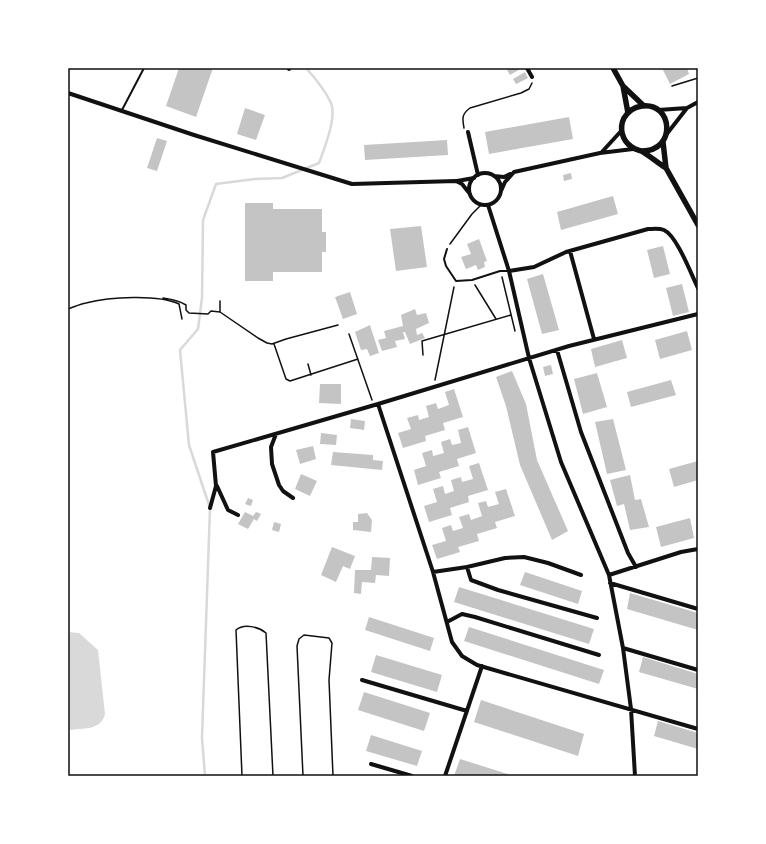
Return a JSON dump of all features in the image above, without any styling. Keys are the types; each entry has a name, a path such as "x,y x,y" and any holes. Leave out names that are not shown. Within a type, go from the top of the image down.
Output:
{"main road":[{"path":"614,68 622,86 628,113"},
{"path":"622,86 644,106"},
{"path":"638,107 651,107 657,110 666,121 666,135 663,142 654,149 642,151 633,149 625,140 622,130 624,118 628,113 638,107"},
{"path":"663,142 666,168 698,225"},
{"path":"642,151 666,168"}],"street":[{"path":"527,68 532,77"},
{"path":"68,93 194,135 352,184 456,181 486,173 504,177 514,172 600,154 633,149"},
{"path":"666,135 687,108 698,102"},
{"path":"657,110 687,108"},
{"path":"600,154 622,130"},
{"path":"468,132 476,176 470,185 470,194"},
{"path":"456,181 462,184 472,199 481,205 488,205 497,200 505,182 514,172"},
{"path":"494,176 500,182 501,191"},
{"path":"488,205 509,271 529,358 562,467 609,575 623,648 631,709 635,776"},
{"path":"509,271 534,267 570,251 648,229 658,228 665,231 674,240 698,288"},
{"path":"570,251 594,339"},
{"path":"210,508 216,486 213,452 594,339 698,314"},
{"path":"557,350 581,432 628,553 636,567"},
{"path":"378,404 433,572 452,642 462,656 477,665 698,728"},
{"path":"277,434 271,448 272,464 283,491 293,498"},
{"path":"216,486 228,510 238,515"},
{"path":"609,575 681,552 698,549"},
{"path":"433,572 467,567 504,558 524,556 581,575"},
{"path":"467,567 471,580 498,590 596,618"},
{"path":"610,583 698,609"},
{"path":"447,622 462,614 599,655"},
{"path":"623,648 698,670"},
{"path":"445,776 482,666"},
{"path":"362,680 467,711"},
{"path":"371,764 412,776"}],"lane":[{"path":"122,111 144,68"},
{"path":"446,249 444,259 446,266 456,281 472,280 500,271 509,271"}],"path":[{"path":"468,132 464,127 462,118 464,113 470,108 529,89 532,84 532,77"},
{"path":"672,86 698,78"},
{"path":"446,249 472,214 481,205"},
{"path":"500,271 516,335"},
{"path":"472,280 496,318"},
{"path":"435,387 454,288"},
{"path":"68,309 99,300 131,297 176,300 186,305 186,310 189,313 208,314 211,311 220,312 258,338 267,343 274,344 338,325"},
{"path":"163,298 178,304 182,319"},
{"path":"220,301 220,312"},
{"path":"424,355 422,342 496,318 511,315"},
{"path":"349,334 372,400 375,400 378,404"},
{"path":"274,344 286,379 290,381 358,360"},
{"path":"308,364 311,375"},
{"path":"242,776 236,630 239,627 245,626 262,630 266,633 273,776"},
{"path":"303,776 297,646 299,639 304,635 329,638 332,643 328,680 333,776"}],"shaded area":[{"path":"68,632 79,633 98,650 105,714 100,723 90,728 68,730"}],"building":[{"path":"179,68 213,68 196,117 166,106"},
{"path":"506,68 522,68 510,75"},
{"path":"662,68 687,68 689,74 670,84"},
{"path":"525,72 528,78 516,84 513,79"},
{"path":"245,108 265,115 256,140 237,134"},
{"path":"569,117 573,139 489,154 485,132"},
{"path":"157,138 167,141 157,171 147,168"},
{"path":"447,140 448,155 365,160 364,145"},
{"path":"571,173 572,179 564,181 563,175"},
{"path":"613,196 618,214 561,230 557,212"},
{"path":"245,203 273,203 273,209 322,209 322,232 326,232 326,252 322,252 322,272 273,272 273,281 245,281"},
{"path":"421,226 427,267 396,271 390,229"},
{"path":"479,239 487,261 484,262 485,267 478,270 476,265 466,269 461,257 471,254 467,244"},
{"path":"663,246 670,274 654,278 647,250"},
{"path":"543,274 559,330 542,334 527,279"},
{"path":"682,284 689,312 673,316 666,288"},
{"path":"350,292 357,314 343,319 335,297"},
{"path":"415,309 417,315 426,313 429,323 416,329 417,335 422,333 425,338 410,344 405,332 403,332 405,339 395,341 397,347 382,351 378,340 386,338 384,331 403,326 401,315"},
{"path":"370,325 379,353 370,356 367,349 361,350 355,332"},
{"path":"687,331 692,350 660,359 655,340"},
{"path":"622,340 627,358 595,367 591,349"},
{"path":"551,365 553,374 545,376 543,367"},
{"path":"512,371 526,404 537,460 568,531 552,540 520,465 506,406 496,377"},
{"path":"597,373 607,407 583,414 574,379"},
{"path":"671,380 676,395 631,407 627,392"},
{"path":"320,384 341,384 341,404 319,403"},
{"path":"454,389 463,417 443,423 445,430 425,436 426,441 403,448 398,433 411,429 407,418 418,415 419,420 429,417 426,406 436,403 438,409 449,405 445,392"},
{"path":"351,419 365,421 364,430 350,428"},
{"path":"613,419 626,470 607,474 595,422"},
{"path":"468,427 476,453 457,459 459,466 439,472 441,478 418,485 414,470 426,466 422,453 432,450 433,456 444,453 441,442 450,439 452,445 461,443 458,430"},
{"path":"321,433 337,435 336,445 320,444"},
{"path":"313,446 316,459 300,464 296,450"},
{"path":"333,452 373,455 373,460 383,461 382,470 331,465"},
{"path":"698,461 698,480 674,487 669,469"},
{"path":"479,463 488,490 468,496 469,502 450,508 452,515 429,522 424,506 437,502 433,489 443,486 445,494 454,491 451,480 461,477 462,482 473,479 469,466"},
{"path":"301,474 317,481 310,496 295,489"},
{"path":"630,475 635,500 641,499 649,527 630,530 624,504 617,506 610,480"},
{"path":"506,489 515,516 495,522 497,528 477,534 479,541 458,547 460,552 437,559 432,545 446,541 442,528 451,525 453,531 463,528 459,517 469,514 471,520 482,516 478,503 486,501 488,507 499,504 495,492"},
{"path":"248,498 253,500 251,506 245,504"},
{"path":"245,512 253,516 256,512 261,514 257,521 254,519 248,529 238,524"},
{"path":"367,513 372,520 371,532 353,530 353,522 358,522 358,514"},
{"path":"690,518 694,538 661,547 656,527"},
{"path":"274,522 281,524 279,532 272,530"},
{"path":"332,547 355,556 350,569 343,566 336,582 321,575"},
{"path":"372,557 390,558 389,576 376,575 375,583 362,582 361,594 354,593 355,570 371,570"},
{"path":"525,572 582,591 578,604 520,585"},
{"path":"459,587 594,629 589,644 454,602"},
{"path":"630,593 698,613 698,630 627,609"},
{"path":"369,617 434,638 430,651 365,630"},
{"path":"469,627 604,670 599,684 464,641"},
{"path":"376,655 442,675 437,692 371,672"},
{"path":"643,657 698,674 698,689 639,672"},
{"path":"364,692 430,713 424,731 358,710"},
{"path":"481,700 584,734 578,756 474,722"},
{"path":"658,721 698,733 698,749 654,736"},
{"path":"371,735 422,751 417,766 366,751"},
{"path":"460,759 514,776 454,776"}],"waterway":[{"path":"205,776 202,738 210,508 189,445 180,350 198,329 202,298 203,220 216,184 255,179 282,178 319,163 327,142 331,125 332,109 331,103 326,94 317,80 306,68"}]}
